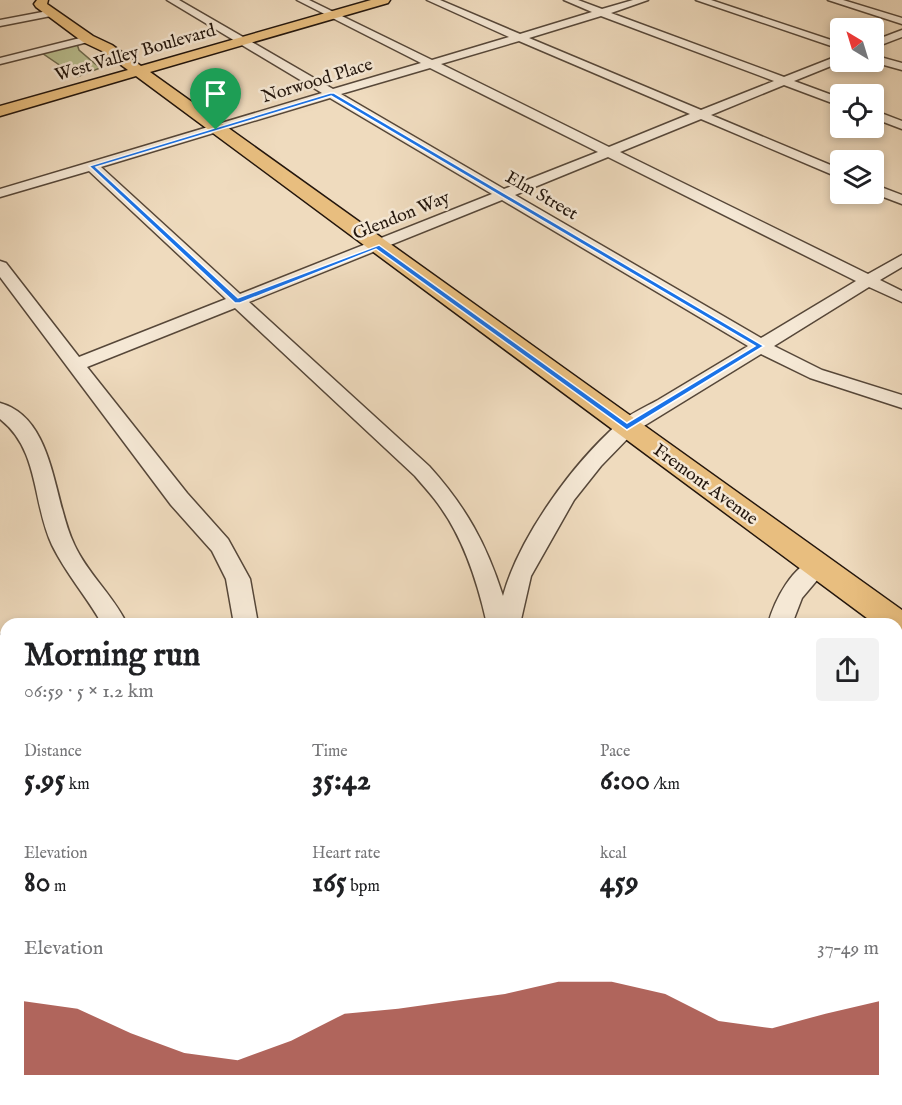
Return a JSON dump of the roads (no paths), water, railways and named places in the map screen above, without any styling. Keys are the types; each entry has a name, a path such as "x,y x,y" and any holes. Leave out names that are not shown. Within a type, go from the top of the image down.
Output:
{"main road":[{"name":"West Valley Boulevard","path":"0,104 238,39 368,0"},
{"name":"West Valley Boulevard","path":"329,13 384,0"},
{"path":"42,1 49,2 99,38 94,41 40,4 42,1"},
{"name":"Fremont Avenue","path":"94,41 890,618"},
{"name":"West Valley Boulevard","path":"0,111 134,68"}],"street":[{"name":"Elm Street","path":"171,0 761,346 816,374 902,402"},
{"path":"302,0 902,297"},
{"path":"432,0 830,170"},
{"path":"569,0 830,98"},
{"name":"Norwood Place","path":"0,193 643,0"},
{"path":"701,0 830,43"},
{"path":"833,0 902,21"},
{"path":"0,23 32,15 53,13"},
{"path":"884,40 902,33"},
{"path":"0,61 72,42 94,41"},
{"path":"884,61 902,67"},
{"name":"Glendon Way","path":"75,365 377,246 830,62"},
{"path":"884,118 902,125"},
{"path":"92,166 422,471 451,505 472,544 494,598 498,618"},
{"path":"884,193 902,200"},
{"path":"510,618 520,576 567,494 594,461 627,427 902,260"},
{"path":"0,266 179,499 220,545 238,579 245,618"},
{"path":"0,410 24,428 36,447 61,541 73,564 111,618"},
{"path":"782,618 794,590 818,566"}]}
